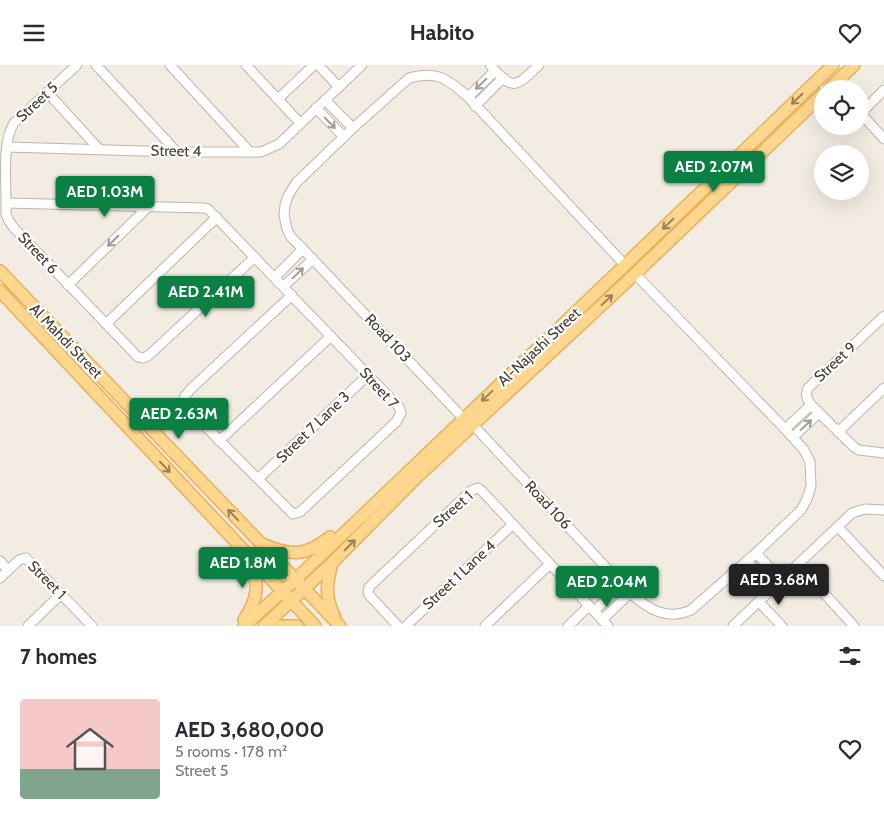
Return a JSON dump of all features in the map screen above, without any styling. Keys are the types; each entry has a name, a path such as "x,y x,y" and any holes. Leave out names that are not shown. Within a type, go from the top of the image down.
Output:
{"main road":[{"name":"Al-Najashi Street","path":"242,626 295,580 832,65"},
{"path":"838,80 854,65"},
{"name":"Al-Najashi Street","path":"264,626 332,563 415,479 636,274 814,103"},
{"path":"710,182 711,189 719,194"},
{"path":"695,198 703,200 704,209"},
{"name":"Al Mahdi Street","path":"0,271 339,626"},
{"name":"Al Mahdi Street","path":"0,291 315,626"},
{"path":"568,319 571,327 577,329"},
{"path":"550,336 558,339 560,345"},
{"path":"87,383 101,388 108,385"},
{"path":"119,417 125,413 139,417"},
{"path":"259,542 285,552 302,553 318,546 362,515"},
{"path":"242,626 256,596 257,583 254,571 245,553"},
{"path":"332,563 327,588 328,599 339,626"},
{"path":"279,626 297,626"}],"street":[{"name":"Street 5","path":"6,203 8,136 14,123 77,65"},
{"path":"96,65 177,152"},
{"path":"170,65 250,152"},
{"path":"246,65 300,123"},
{"path":"278,99 314,65"},
{"path":"318,65 338,87"},
{"name":"Street 4","path":"7,147 177,152 261,152 272,149 279,144 362,65"},
{"path":"468,97 493,68 502,79 513,84 519,83 539,65"},
{"name":"Road 103","path":"463,418 291,237 287,229 284,215 285,205 296,183 352,128 409,78 421,75 443,78 468,97 625,265"},
{"path":"475,106 502,79"},
{"path":"884,90 862,112 864,117 884,139"},
{"path":"47,92 100,150"},
{"path":"325,100 352,128"},
{"path":"316,108 344,137"},
{"path":"6,203 208,209 292,295"},
{"name":"Street 6","path":"6,203 6,214 9,221 68,285 138,357 143,359 255,257"},
{"path":"68,285 148,207"},
{"path":"106,324 217,217"},
{"path":"275,277 303,249"},
{"path":"284,286 313,259"},
{"name":"Road 106","path":"474,426 630,593 642,604 661,613 683,614 702,602 756,553 801,509 808,499 812,486 810,462 804,450 793,437 636,274"},
{"name":"Street 7","path":"292,295 399,407 401,413 396,421 300,511 293,514 219,441 185,406 183,401 184,396 292,295"},
{"name":"Street 9","path":"884,316 808,388 806,393 811,405 859,450 884,453"},
{"path":"219,441 331,336"},
{"name":"Street 7 Lane 3","path":"258,479 368,375"},
{"path":"838,432 884,388"},
{"path":"785,429 811,405"},
{"path":"793,437 819,413"},
{"name":"Street 1","path":"398,626 370,596 368,593 369,587 472,490 478,489 482,491 605,623"},
{"path":"733,626 856,511 865,509 884,510"},
{"name":"Street 1 Lane 4","path":"406,626 513,525"},
{"path":"838,527 884,576"},
{"path":"756,553 782,581"},
{"name":"Street 1","path":"0,578 19,560 26,558 92,626"},
{"path":"0,561 8,569"},
{"path":"747,561 773,589"},
{"path":"485,626 550,565"},
{"path":"798,566 854,626"},
{"path":"568,626 622,585"},
{"path":"605,623 630,593"},
{"path":"28,626 61,594"},
{"path":"760,602 782,626"}]}
